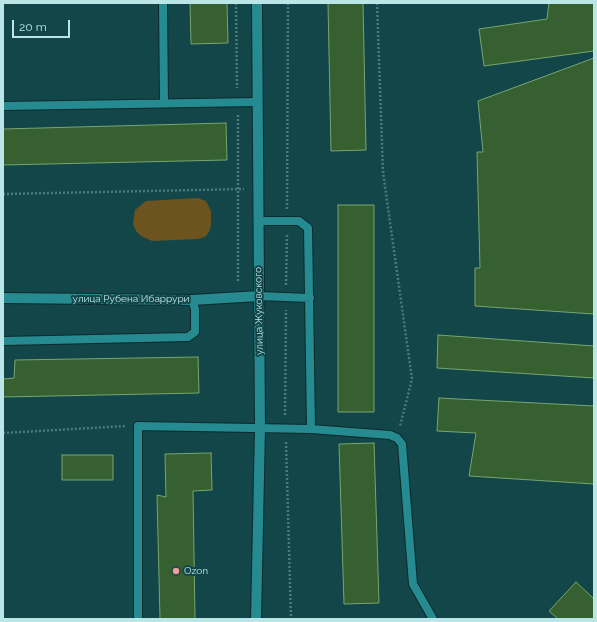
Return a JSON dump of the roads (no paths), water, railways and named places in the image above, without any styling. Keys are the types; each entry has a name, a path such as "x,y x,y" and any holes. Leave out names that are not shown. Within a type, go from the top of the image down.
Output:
{"street":[{"name":"улица Жуковского","path":"256,619 260,428 257,3"},
{"name":"улица Рубена Ибаррури","path":"3,298 192,300 259,296"}],"lane":[{"path":"163,3 164,103"},
{"path":"3,106 257,102"},
{"path":"258,221 299,221 308,228 311,429"},
{"path":"259,296 310,298"},
{"path":"3,341 188,337 195,332 195,309 192,300"},
{"path":"138,619 138,426 311,429 390,435 397,438 402,444 413,584 433,619"}],"place":[{"name":"Ozon","path":"176,571"}]}
